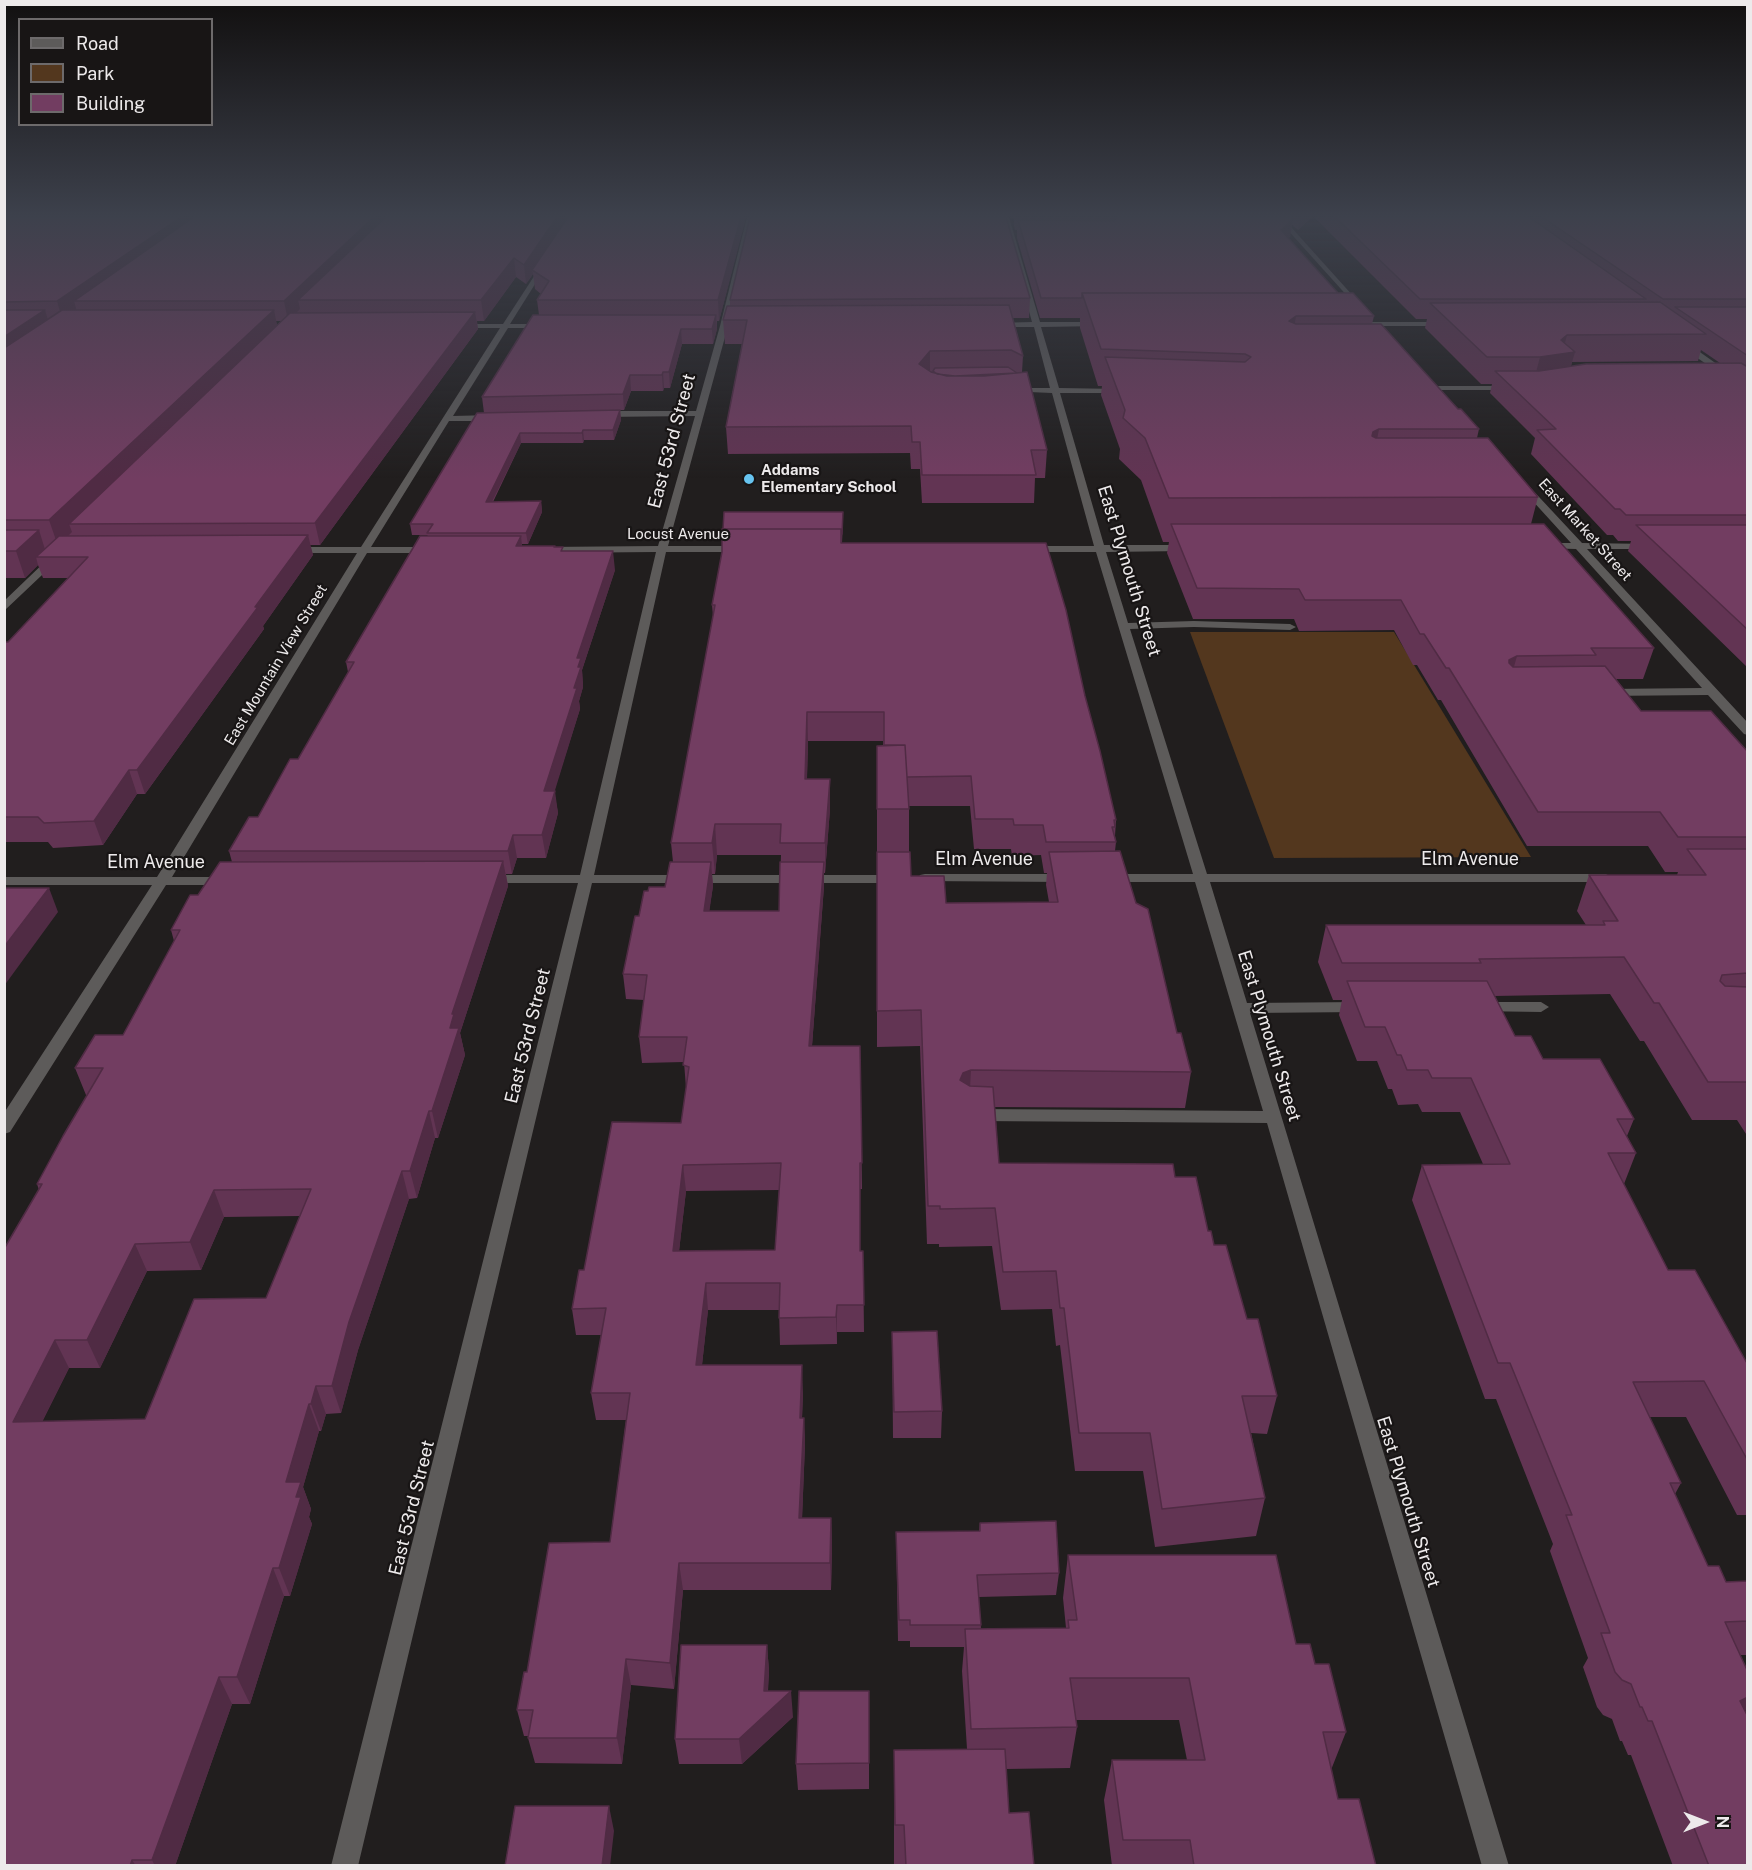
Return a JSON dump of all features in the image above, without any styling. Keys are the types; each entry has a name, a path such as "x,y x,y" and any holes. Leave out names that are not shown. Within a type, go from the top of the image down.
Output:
{"street":[{"name":"East Mountain View Street","path":"4,1128 162,881 364,550 520,304"},
{"name":"East 53rd Street","path":"344,1866 586,879 662,549 729,304"},
{"name":"East Plymouth Street","path":"1033,304 1100,548 1273,1117 1496,1866"},
{"path":"1358,304 1383,332"},
{"path":"980,325 1108,324"},
{"path":"1352,324 1457,324"},
{"path":"447,326 552,326"},
{"path":"1674,337 1748,390"},
{"path":"1695,365 1712,365"},
{"path":"1428,380 1444,397"},
{"path":"1718,381 1735,381"},
{"path":"1017,386 1028,390 1131,391"},
{"path":"1436,388 1518,388"},
{"path":"1006,396 1017,396 1028,390"},
{"path":"586,416 626,413 700,413"},
{"path":"447,419 499,418"},
{"name":"East Market Street","path":"1515,475 1748,731"},
{"path":"1530,546 1657,546"},
{"path":"1018,549 1196,548"},
{"name":"Locust Avenue","path":"531,550 757,549"},
{"path":"4,608 62,550 51,551"},
{"path":"282,550 447,550"},
{"path":"1124,626 1194,624 1290,627"},
{"path":"1592,693 1712,691"},
{"name":"Elm Avenue","path":"468,880 1617,878"},
{"name":"Elm Avenue","path":"4,881 244,881"},
{"path":"1240,1008 1379,1007"},
{"path":"1460,1007 1541,1007"},
{"path":"969,1115 1273,1117"}],"green space":[{"path":"1190,632 1394,632 1531,857 1274,858"}],"building":[{"path":"1086,304 1363,304 1374,316 1296,316 1289,321 1296,324 1381,324 1479,429 1379,429 1373,432 1372,436 1376,438 1488,438 1538,497 1169,498 1145,438 1123,418 1125,410 1105,357 1245,362 1251,357 1245,354 1101,349"},
{"path":"1431,304 1663,304 1706,334 1567,335 1561,340 1575,352 1540,357 1487,357"},
{"path":"1009,305 1023,356 1011,350 930,351 919,364 931,372 947,376 984,376 1027,372 1047,450 1031,450 1036,475 922,475 920,442 912,442 911,426 726,427 747,320 723,320 727,306"},
{"path":"1675,307 1748,307 1748,356"},
{"path":"4,310 45,310 4,337"},
{"path":"62,310 274,310 49,520 4,520 4,348"},
{"path":"475,312 315,523 69,524 290,313"},
{"path":"533,315 716,315 712,329 681,329 669,372 663,372 662,375 630,375 623,394 482,397"},
{"path":"1741,363 1748,367 1748,515 1626,515 1620,509 1615,509 1537,430 1556,429 1495,371 1539,371 1586,364"},
{"path":"1008,367 1017,373 955,376 937,374 933,371 935,368"},
{"path":"620,410 613,430 583,430 582,433 520,433 486,502 541,501 526,533 427,533 433,524 410,524 477,413"},
{"path":"724,512 843,512 842,534 841,529 723,529"},
{"path":"1171,524 1544,524 1654,648 1591,648 1596,655 1517,656 1509,660 1509,663 1513,667 1605,666 1641,711 1711,711 1748,752 1748,837 1678,837 1660,812 1538,812 1449,668 1446,668 1424,634 1420,634 1401,600 1305,600 1299,589 1197,588"},
{"path":"1636,525 1748,525 1748,630"},
{"path":"722,529 841,529 841,543 1046,543 1066,610 1100,751 1116,820 1114,820 1115,827 1112,827 1116,842 1046,842 1043,825 1014,825 1013,819 975,819 971,776 907,777 905,745 884,745 884,712 807,712 805,779 830,779 825,843 780,843 781,824 715,824 712,843 671,843 715,605 712,605 722,552"},
{"path":"4,530 39,530 16,551 4,551"},
{"path":"308,535 255,607 258,607 137,770 129,770 94,821 44,823 38,817 4,817 4,642 8,642 88,557 36,557 59,536"},
{"path":"420,536 521,536 516,546 563,547 561,551 613,551 577,658 581,658 578,667 581,667 574,688 577,688 544,791 555,791 542,835 513,835 508,851 229,851 249,817 258,817 290,759 298,759 354,662 346,662"},
{"path":"905,745 909,809 877,809 877,746"},
{"path":"1687,849 1748,849 1748,973 1722,975 1720,981 1725,986 1748,987 1748,1082 1708,1082 1659,1003 1654,1003 1624,957 1479,959 1481,963 1342,963 1326,925 1605,925 1603,921 1618,921 1589,875 1706,875"},
{"path":"1120,851 1136,903 1148,909 1177,1033 1181,1033 1191,1072 971,1070 963,1073 960,1080 970,1086 993,1087 999,1163 1173,1164 1175,1177 1196,1177 1208,1231 1211,1231 1214,1245 1226,1245 1247,1319 1258,1319 1277,1396 1242,1396 1265,1498 1162,1509 1150,1433 1079,1433 1064,1308 1060,1308 1056,1271 1003,1272 995,1208 940,1209 940,1206 928,1206 921,1010 877,1011 877,852 910,852 911,876 944,876 946,903 1058,902 1049,852"},
{"path":"503,861 452,1014 454,1014 450,1028 459,1028 432,1111 429,1111 410,1171 402,1171 349,1322 332,1386 316,1386 311,1404 309,1404 286,1482 301,1482 296,1497 301,1497 279,1568 273,1568 237,1677 219,1677 152,1860 132,1860 130,1866 4,1866 4,1249 42,1184 37,1184 63,1136 103,1068 75,1068 95,1035 123,1035 180,930 171,930 190,895 198,895 220,862","holes":["311,1189 266,1298 194,1299 145,1419 13,1422 55,1340 87,1340 135,1244 190,1242 214,1190"]},
{"path":"670,862 711,862 704,911 779,911 780,862 824,862 809,1046 860,1046 862,1163 860,1163 860,1251 863,1251 864,1305 837,1305 836,1317 779,1318 780,1283 706,1283 696,1365 802,1365 800,1418 804,1418 799,1518 831,1518 830,1563 679,1563 670,1663 626,1659 617,1738 528,1738 533,1710 517,1710 524,1672 527,1672 549,1543 610,1542 630,1393 591,1393 606,1308 572,1309 579,1270 584,1270 612,1122 681,1123 689,1067 683,1065 687,1037 639,1037 647,975 623,974 635,916 639,916 644,891 648,891 649,887 665,887","holes":["781,1163 775,1250 673,1251 683,1165"]},
{"path":"4,888 49,888 4,947"},
{"path":"1347,981 1487,981 1515,1036 1531,1036 1543,1059 1600,1059 1634,1119 1617,1119 1636,1153 1608,1153 1668,1270 1695,1270 1748,1365 1748,1461 1704,1381 1633,1382 1681,1483 1670,1483 1708,1566 1719,1566 1726,1582 1748,1581 1748,1621 1725,1622 1748,1672 1748,1697 1740,1701 1748,1717 1748,1866 1709,1866 1652,1721 1648,1721 1640,1707 1631,1684 1622,1680 1615,1672 1601,1633 1610,1633 1566,1515 1572,1515 1510,1363 1498,1363 1422,1165 1510,1164 1471,1078 1432,1078 1428,1070 1407,1070 1401,1055 1397,1055 1385,1027 1365,1027"},
{"path":"937,1331 942,1411 894,1412 892,1332"},
{"path":"1056,1521 1059,1573 977,1575 981,1625 910,1625 910,1620 899,1620 896,1532 980,1531 980,1523"},
{"path":"1068,1555 1276,1555 1296,1644 1310,1644 1315,1664 1329,1664 1346,1732 1323,1732 1338,1799 1359,1799 1376,1866 1194,1866 1190,1840 1123,1840 1112,1760 1205,1760 1189,1678 1070,1678 1077,1727 971,1729 965,1629 1069,1628 1068,1620 1077,1620"},
{"path":"681,1645 767,1645 764,1691 791,1691 739,1739 675,1739"},
{"path":"799,1691 869,1691 869,1763 796,1764"},
{"path":"1005,1749 1009,1813 1029,1812 1034,1866 906,1866 904,1825 895,1825 894,1750"},
{"path":"515,1806 609,1806 602,1866 505,1866"}],"place":[{"name":"Addams Elementary School","path":"749,479"}]}
